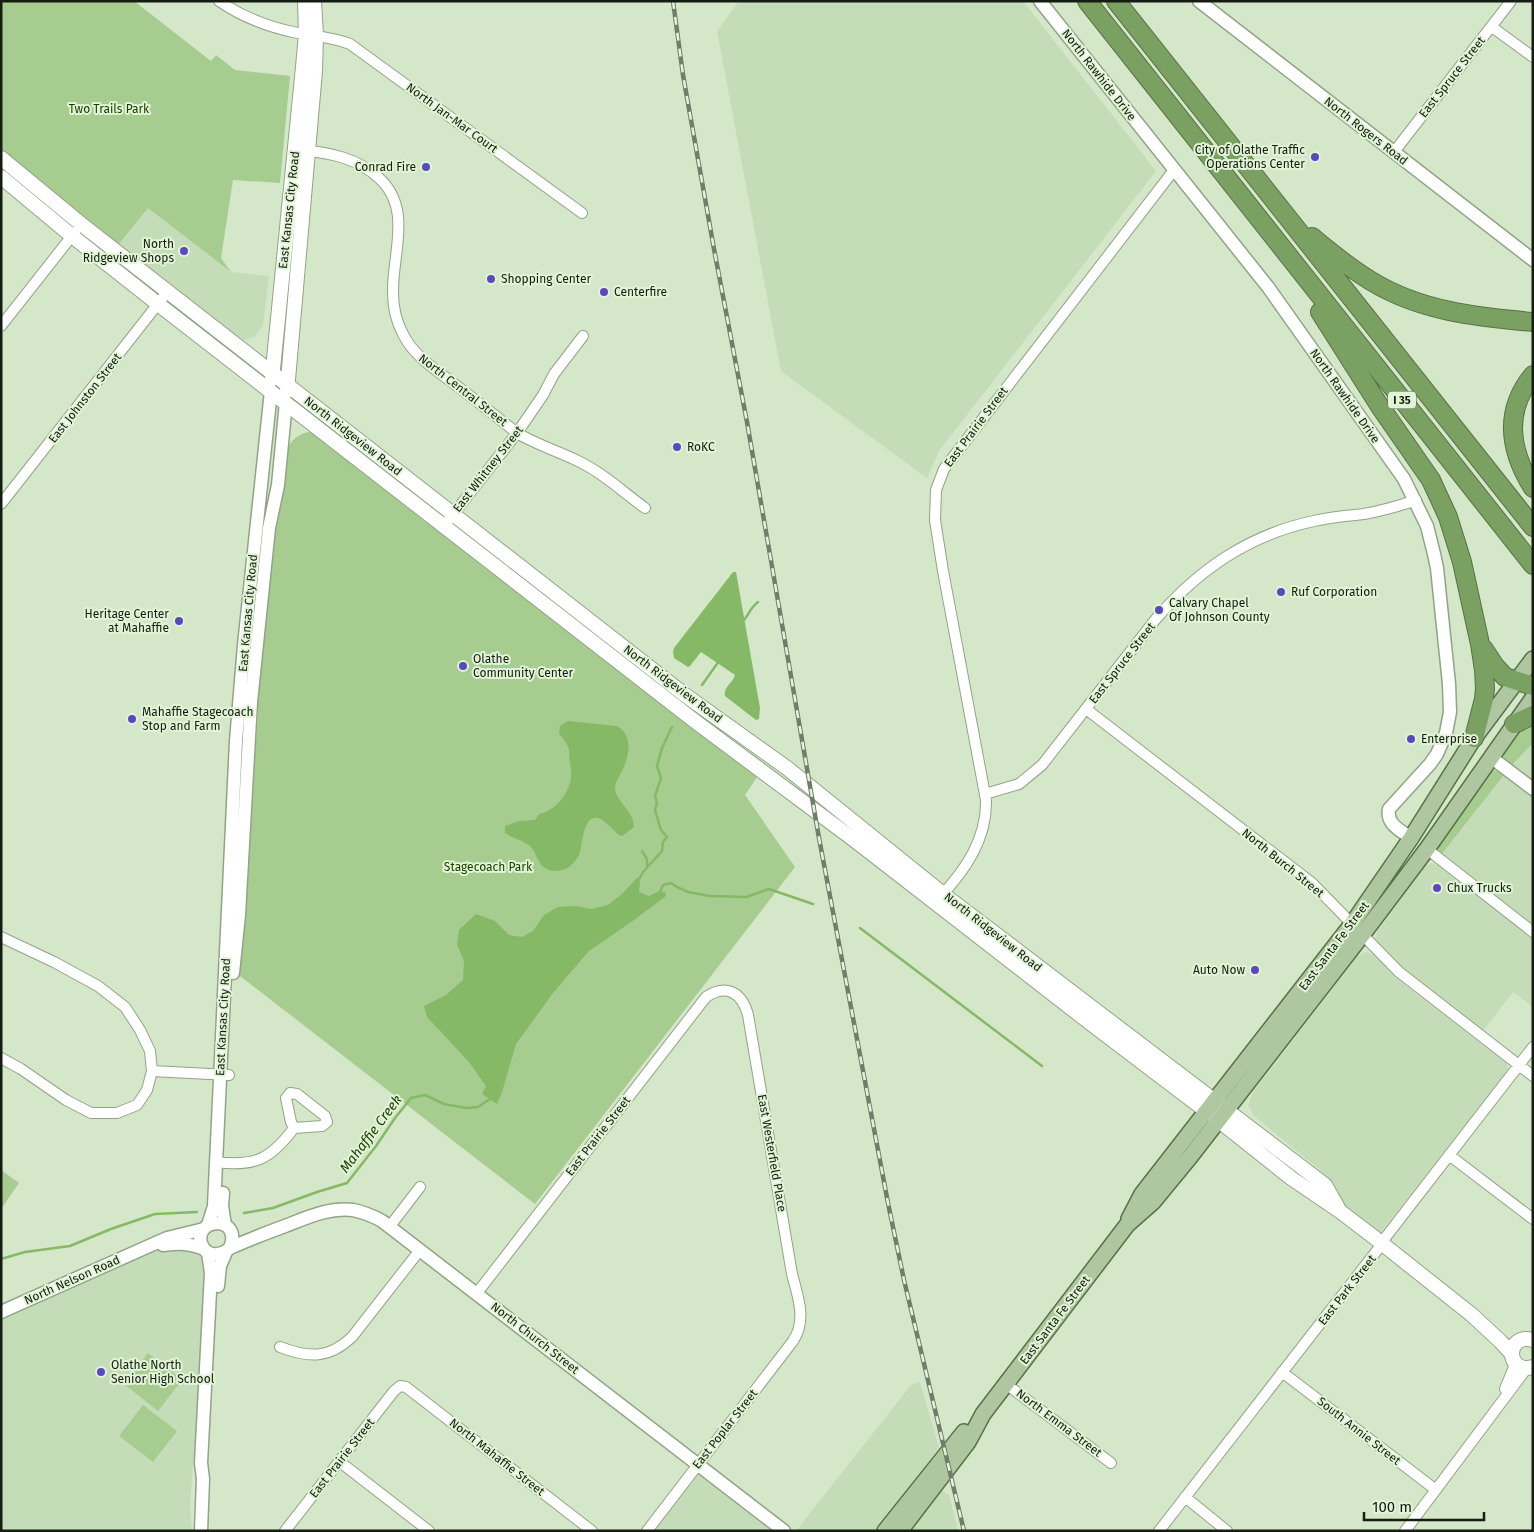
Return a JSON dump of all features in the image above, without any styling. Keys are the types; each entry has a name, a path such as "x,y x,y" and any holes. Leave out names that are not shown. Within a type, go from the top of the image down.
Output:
{"highway":[{"name":"I 35","path":"1087,1 1533,564"},
{"name":"I 35","path":"1116,1 1533,527"},
{"path":"1286,217 1357,272 1403,298 1440,310 1465,315 1533,322"},
{"path":"1272,236 1379,405 1431,480 1448,516 1458,548 1480,644 1484,670 1484,700 1474,738"},
{"path":"1533,375 1518,400 1513,421 1513,434 1519,462 1533,488"},
{"path":"1480,644 1505,677 1533,686"},
{"path":"1514,724 1533,715"}],"main road":[{"name":"East Kansas City Road","path":"271,391 302,150 315,71 305,1"},
{"name":"East Kansas City Road","path":"311,35 314,1"},
{"name":"East Kansas City Road","path":"286,402 302,150"},
{"name":"North Ridgeview Road","path":"1,158 81,224 685,695 787,768 939,898"},
{"name":"North Ridgeview Road","path":"1,177 158,304 696,722 939,898 1216,1110 1325,1186 1340,1212"},
{"name":"East Santa Fe Street","path":"1357,929 1474,738 1533,659"},
{"name":"East Santa Fe Street","path":"900,1531 968,1442 983,1414 1127,1225 1153,1202 1216,1110 1357,929 1395,891 1427,849 1533,698"},
{"path":"1427,849 1426,836 1428,826 1437,812 1439,794"},
{"path":"1395,891 1399,876 1413,850 1411,838"},
{"name":"North Ridgeview Road","path":"1216,1110 1291,1178 1340,1212 1472,1315"},
{"path":"1472,1315 1505,1334 1530,1339"},
{"path":"1472,1315 1500,1341 1519,1366 1531,1368"},
{"path":"1512,1357 1515,1344 1519,1340 1530,1339"},
{"name":"East Santa Fe Street","path":"885,1531 959,1436 983,1414"}],"street":[{"name":"North Jan-Mar Court","path":"219,1 244,17 261,24 350,44 582,213"},
{"name":"North Rawhide Drive","path":"1040,1 1286,312 1404,479 1416,500 1429,534 1437,568 1449,684 1450,712 1446,733 1437,754 1389,809 1390,821 1411,838"},
{"name":"North Rogers Road","path":"1199,1 1533,260"},
{"name":"East Spruce Street","path":"1394,152 1511,1"},
{"path":"1492,27 1533,57"},
{"name":"North Central Street","path":"302,150 336,155 356,162 374,173 386,185 395,200 399,216 393,292 395,311 403,335 412,349 530,441 578,460 610,481 645,508"},
{"name":"East Prairie Street","path":"985,794 941,563 935,520 936,490 949,462 1174,170"},
{"path":"1,326 81,224"},
{"name":"East Johnston Street","path":"1,504 168,291"},
{"name":"East Whitney Street","path":"444,526 518,432 543,395 554,374 583,336"},
{"name":"East Kansas City Road","path":"228,1228 222,1206 220,1163 236,741 271,391"},
{"name":"East Kansas City Road","path":"224,1075 239,914 251,702 269,528 278,485 286,402"},
{"name":"East Spruce Street","path":"985,794 1019,784 1034,773 1048,758 1154,620 1173,599 1199,576 1227,556 1254,542 1314,521 1388,509 1416,500"},
{"name":"North Burch Street","path":"1086,709 1312,883 1399,972 1533,1076"},
{"path":"1492,758 1533,789"},
{"path":"939,898 963,870 974,852 985,823 985,794"},
{"path":"1427,849 1533,932"},
{"path":"1,936 98,986 125,1007 140,1030 150,1051 152,1071 147,1090 137,1104 117,1113 91,1113 66,1100 21,1069 1,1058"},
{"name":"East Prairie Street","path":"477,1293 706,997 714,992 727,990"},
{"name":"East Westerfield Place","path":"727,990 737,994 743,1002 748,1015 792,1274 801,1311 800,1326"},
{"name":"East Park Street","path":"1159,1531 1533,1047"},
{"path":"152,1071 224,1075"},
{"path":"220,1163 245,1164 265,1157 279,1147 294,1128"},
{"path":"1449,1155 1533,1219"},
{"name":"East Kansas City Road","path":"206,1227 214,1206 220,1163"},
{"path":"390,1226 420,1187"},
{"name":"North Church Street","path":"228,1250 266,1233 317,1214 353,1210 382,1220 784,1531"},
{"path":"201,1531 203,1479 201,1463 211,1272 206,1251 201,1243 201,1236 206,1227 219,1223 228,1228 232,1236 232,1242 218,1273 209,1463 203,1479"},
{"name":"North Nelson Road","path":"1,1312 143,1248 168,1238 206,1227"},
{"name":"North Church Street","path":"228,1228 248,1234 266,1233"},
{"name":"North Nelson Road","path":"143,1248 185,1243 192,1244 206,1251"},
{"path":"206,1251 214,1255 220,1255 228,1250"},
{"path":"280,1347 298,1354 312,1356 333,1352 344,1345 420,1250"},
{"name":"East Poplar Street","path":"647,1531 793,1341 800,1326"},
{"path":"1497,1408 1514,1368 1512,1357"},
{"path":"1405,1531 1497,1408 1531,1368"},
{"name":"South Annie Street","path":"1282,1372 1436,1490"},
{"name":"North Emma Street","path":"1006,1384 1111,1464"},
{"name":"East Prairie Street","path":"285,1531 394,1391 400,1386"},
{"name":"North Mahaffie Street","path":"400,1386 406,1387 592,1531"},
{"path":"340,1462 429,1531"},
{"path":"1184,1497 1227,1531"}],"shaded area":[{"path":"739,1 1023,1 1156,171 939,451 927,478 781,371 717,31"},
{"name":"North Ridgeview Shops","path":"147,207 231,272 269,276 263,325 255,336 244,340 231,332 118,245"},
{"path":"733,572 736,572 760,708 759,719 756,720 725,696 725,690 735,675 701,652 688,667 674,658 673,652 674,648"},
{"path":"568,721 617,726 626,735 628,753 615,789 616,794 629,812 634,827 622,836 601,819 593,818 586,826 579,855 572,865 566,869 554,871 542,865 529,845 505,833 505,826 519,821 535,820 539,814 556,805 567,790 571,777 569,752 566,743 559,733 560,726"},
{"path":"1533,743 1533,784 1510,767"},
{"path":"1504,775 1533,796 1533,927 1441,855"},
{"path":"1431,863 1437,865 1533,940 1533,1007 1513,992 1482,1032 1392,960 1375,938 1377,932 1424,867"},
{"path":"637,878 640,883 639,892 649,896 659,891 665,892 666,896 589,951 553,993 516,1044 497,1104 482,1094 486,1086 469,1062 427,1017 424,1006 446,995 463,980 464,961 457,945 459,930 476,914 495,921 509,935 522,937 533,931 544,915 558,907 576,906 591,909 608,905"},
{"path":"1366,952 1375,956 1396,978 1506,1063 1508,1068 1380,1233 1372,1232 1334,1196 1319,1169 1254,1116 1248,1105 1253,1092 1357,957"},
{"name":"Olathe North Senior High School","path":"176,1246 201,1254 205,1264 198,1426 190,1508 192,1531 1,1531 1,1318 136,1257 163,1248"},
{"path":"920,1382 939,1448 876,1531 796,1531 911,1385"},
{"path":"699,1475 707,1479 774,1531 653,1531 693,1478"},
{"path":"939,1489 949,1495 958,1531 906,1531"}],"green space":[{"name":"Two Trails Park","path":"1,1 134,1 211,61 216,55 235,70 290,76 280,183 233,180 221,258 231,272 148,208 117,246 1,152"},
{"name":"Stagecoach Park","path":"308,432 314,433 759,774 745,795 795,867 535,1204 240,976 245,850 258,716 256,685 271,532 287,450 295,438"},
{"path":"1533,722 1533,743 1510,767 1503,757 1508,746 1523,729"},
{"path":"1494,770 1504,775 1441,855 1438,851 1439,845 1489,773"},
{"path":"1,1170 19,1183 1,1209"},
{"path":"148,1353 182,1380 158,1411 124,1384"},
{"path":"143,1405 177,1431 153,1462 119,1436"}],"waterway":[{"path":"744,620 758,602"},
{"path":"702,685 719,661"},
{"path":"637,883 643,872 662,851 663,842 667,837 661,830 655,810 657,803 655,796 661,778 657,766 662,748 672,727"},
{"path":"642,851 647,859 647,866"},
{"path":"660,892 663,885 671,883 688,892 710,896 746,897 769,889 813,904"},
{"path":"860,928 1042,1066"},
{"name":"Mahaffie Creek","path":"244,1213 273,1208 347,1183 411,1098 425,1095 444,1104 466,1108 478,1107 490,1099 490,1096"},
{"name":"Mahaffie Creek","path":"1,1259 25,1252 70,1246 155,1214 197,1212"}],"railway":[{"path":"673,1 683,75 747,422 819,838 888,1203 904,1280 964,1531"}],"place":[{"name":"City of Olathe Traffic Operations Center","path":"1315,157"},
{"name":"Conrad Fire","path":"426,167"},
{"name":"North Ridgeview Shops","path":"184,251"},
{"name":"Shopping Center","path":"491,279"},
{"name":"Centerfire","path":"604,292"},
{"name":"RoKC","path":"677,447"},
{"name":"Ruf Corporation","path":"1281,592"},
{"name":"Calvary Chapel Of Johnson County","path":"1159,610"},
{"name":"Heritage Center at Mahaffie","path":"179,621"},
{"name":"Olathe Community Center","path":"463,666"},
{"name":"Mahaffie Stagecoach Stop and Farm","path":"132,719"},
{"name":"Enterprise","path":"1411,739"},
{"name":"Chux Trucks","path":"1437,888"},
{"name":"Auto Now","path":"1255,970"},
{"name":"Olathe North Senior High School","path":"101,1372"}]}
